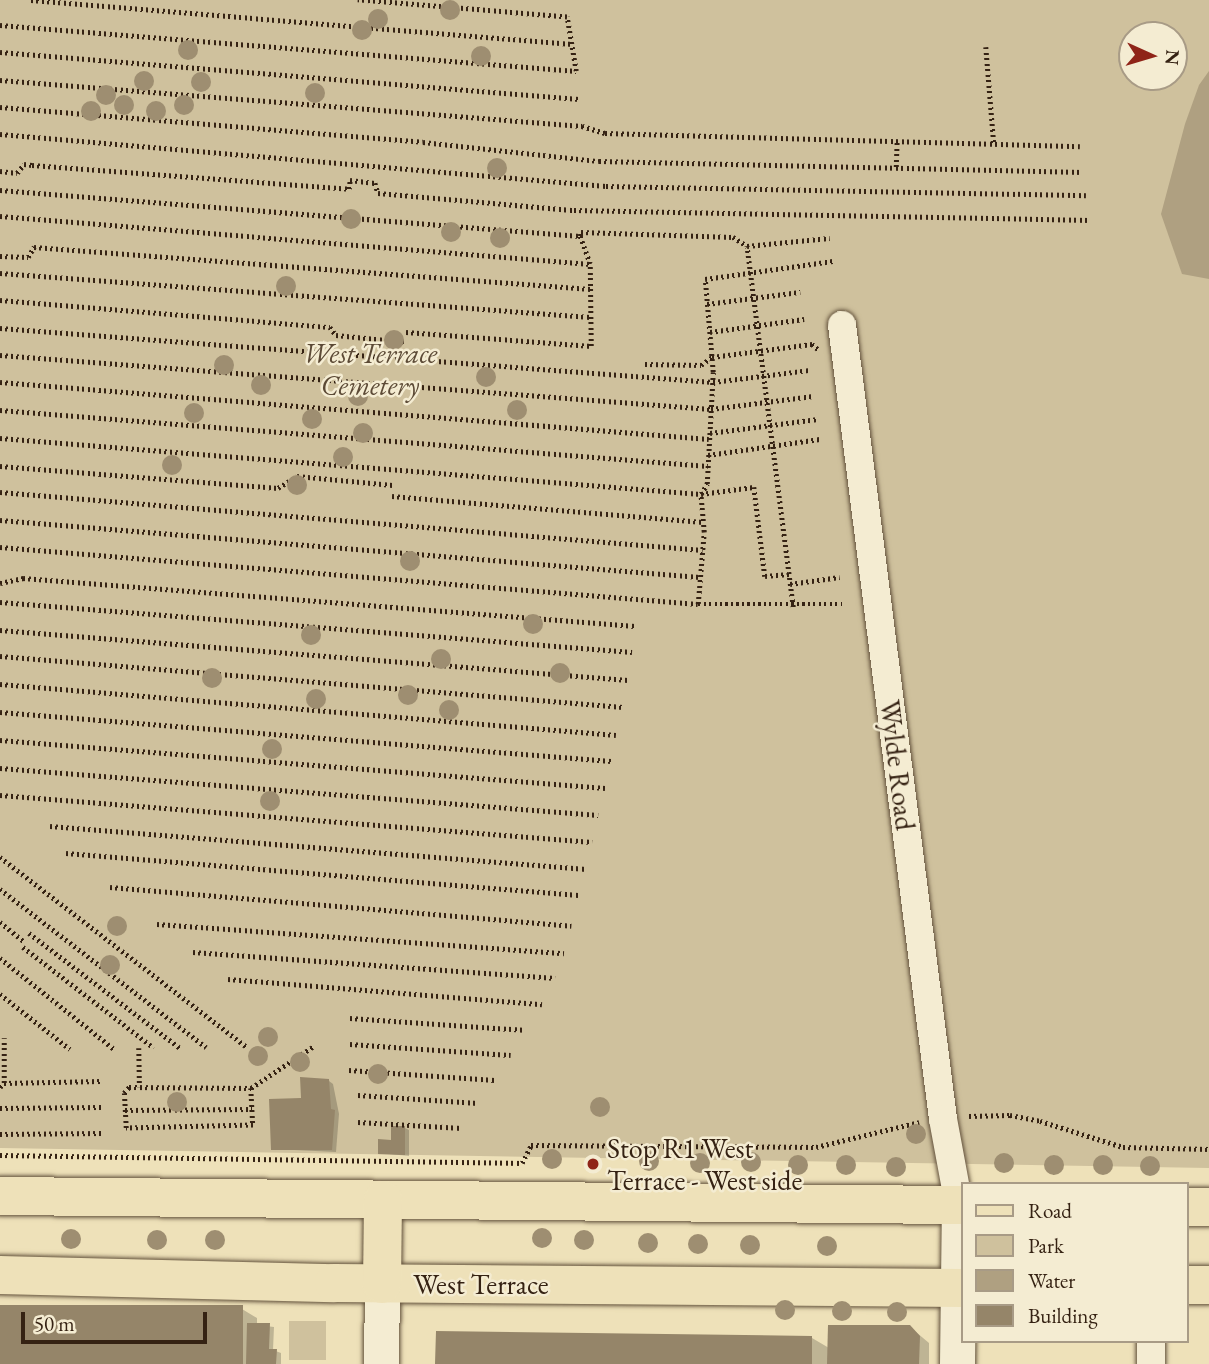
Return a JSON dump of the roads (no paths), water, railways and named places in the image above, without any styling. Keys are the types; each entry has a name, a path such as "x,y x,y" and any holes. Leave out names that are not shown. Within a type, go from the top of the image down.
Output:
{"main road":[{"path":"0,1196 960,1205"},
{"path":"382,1284 383,1200"},
{"path":"1188,1207 1209,1207"},
{"name":"West Terrace","path":"0,1275 382,1284 960,1288"},
{"path":"1188,1285 1209,1285"}],"street":[{"name":"Wylde Road","path":"842,325 943,1119 960,1200"},
{"path":"381,1364 382,1284"},
{"path":"957,1364 960,1288"},
{"path":"1151,1343 1151,1364"}],"water":[{"path":"1209,71 1209,279 1182,274 1161,214 1185,124 1199,85"}],"place":[{"name":"Stop R1 West Terrace - West side","path":"593,1164"}],"park label":[{"name":"West Terrace Cemetery","path":"370,369"}]}
